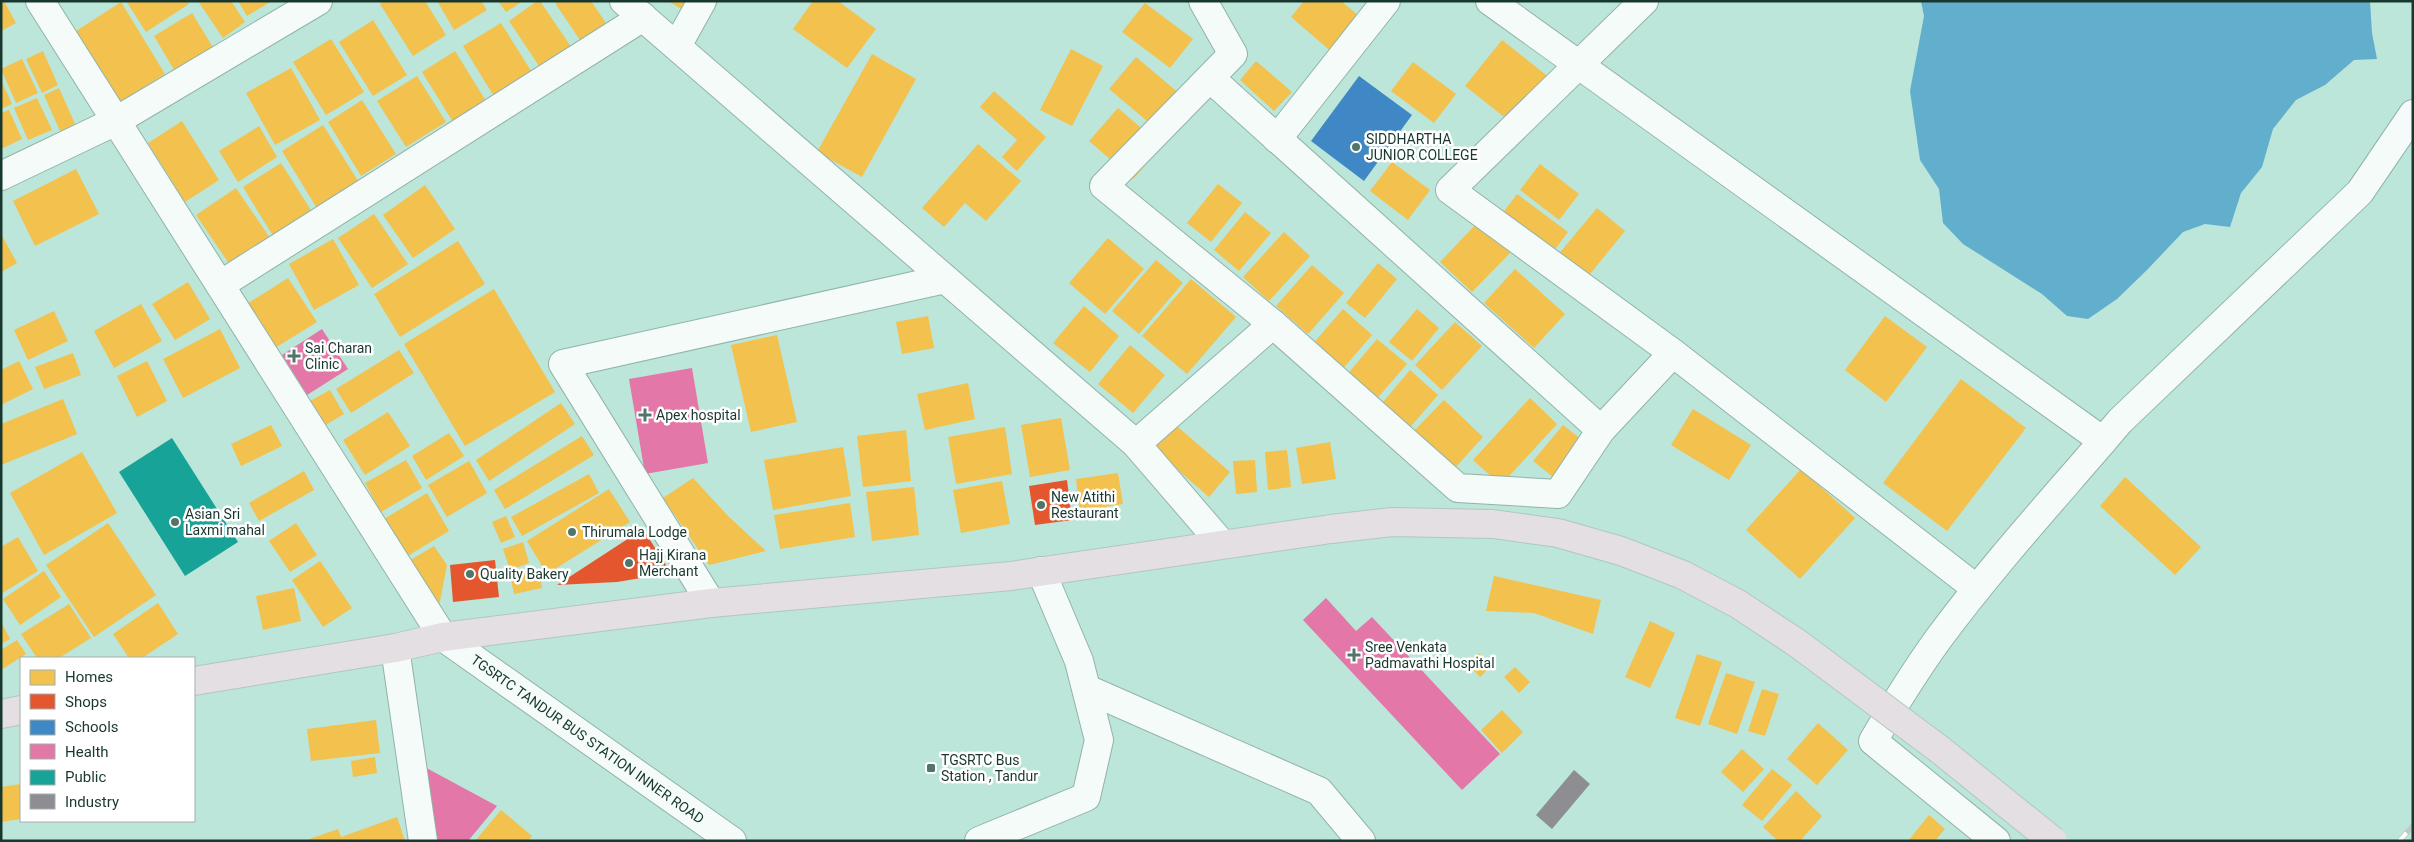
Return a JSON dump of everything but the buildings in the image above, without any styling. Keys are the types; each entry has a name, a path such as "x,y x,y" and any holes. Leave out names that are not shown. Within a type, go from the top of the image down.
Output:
{"highway":[{"path":"195,681 395,648 443,637 711,603 1011,576 1331,528 1392,522 1494,524 1558,533 1621,551 1683,575 1738,604 1797,643 1939,749 2054,841"},
{"path":"1,714 20,710"}],"street":[{"path":"40,1 443,637"},
{"path":"1,176 116,121 318,1"},
{"path":"677,46 702,1"},
{"path":"1203,1 1233,54 1104,186 1273,324 1458,488 1558,494 1601,430 1673,353"},
{"path":"1277,139 1386,1"},
{"path":"1490,1 2103,440"},
{"path":"1644,1 1450,190 1673,353 1977,589"},
{"path":"220,285 633,9 1136,444 1222,544"},
{"path":"1210,78 1601,430"},
{"path":"1996,841 1873,740 1908,683 1977,589 2103,440 2120,421 2360,192 2413,114"},
{"path":"711,603 563,364 945,279"},
{"path":"1136,444 1273,324"},
{"path":"979,841 1086,797 1098,740 1080,661 1041,571"},
{"name":"TGSRTC TANDUR BUS STATION INNER ROAD","path":"443,637 732,841"},
{"path":"395,648 423,841"},
{"path":"1086,689 1318,791 1362,841"}],"water":[{"path":"1921,1 2370,1 2372,33 2377,59 2354,60 2325,85 2296,100 2273,129 2262,167 2241,193 2230,227 2205,224 2183,232 2117,299 2088,319 2067,316 2042,294 1963,244 1943,223 1939,189 1920,160 1910,91 1924,16"}],"railway":[{"path":"2399,841 2413,826"}],"place":[{"name":"SIDDHARTHA JUNIOR COLLEGE","path":"1356,147"},
{"name":"Sai Charan Clinic","path":"294,356"},
{"name":"Apex hospital","path":"645,415"},
{"name":"New Atithi Restaurant","path":"1041,505"},
{"name":"Asian Sri Laxmi mahal","path":"175,522"},
{"name":"Thirumala Lodge","path":"572,532"},
{"name":"Hajj Kirana Merchant","path":"629,563"},
{"name":"Quality Bakery","path":"470,574"},
{"name":"Sree Venkata Padmavathi Hospital","path":"1354,655"},
{"name":"TGSRTC Bus Station , Tandur","path":"931,768"}]}
